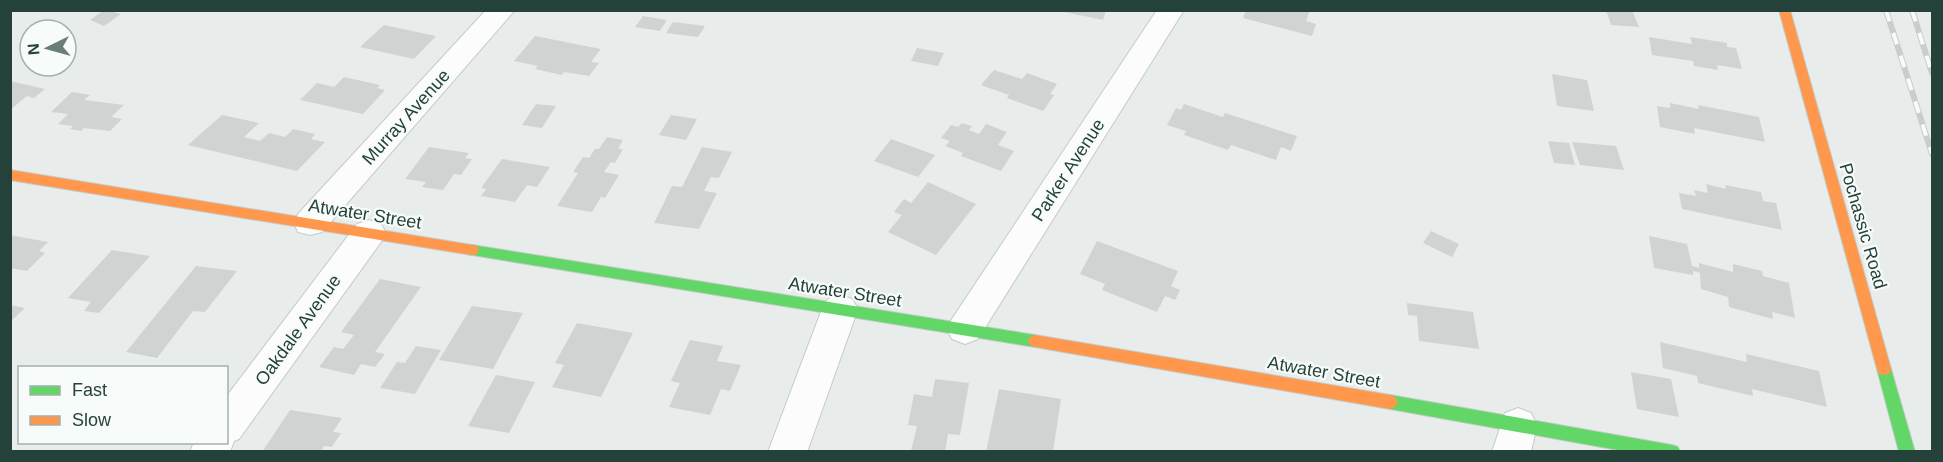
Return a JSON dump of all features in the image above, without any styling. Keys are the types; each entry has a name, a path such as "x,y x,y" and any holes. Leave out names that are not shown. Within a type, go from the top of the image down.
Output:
{"street":[{"name":"Murray Avenue","path":"309,223 502,10"},
{"name":"Parker Avenue","path":"965,329 1171,10"},
{"name":"Pochassic Road","path":"1784,10 1907,452"},
{"name":"Atwater Street","path":"10,175 1155,360 1515,438 1672,452"},
{"name":"Oakdale Avenue","path":"228,424 369,233"},
{"path":"787,452 840,309"}],"building":[{"path":"104,10 121,14 104,26 90,20"},
{"path":"1055,10 1106,10 1103,20"},
{"path":"1246,10 1310,10 1306,21 1316,24 1312,36 1243,18"},
{"path":"1606,10 1632,10 1639,27 1611,25"},
{"path":"643,16 667,20 660,31 635,27"},
{"path":"673,22 705,26 698,37 666,33"},
{"path":"384,25 436,36 414,59 360,47"},
{"path":"535,36 601,49 591,62 599,63 589,76 564,72 562,75 535,69 538,66 514,61"},
{"path":"1649,37 1692,44 1690,37 1727,43 1727,47 1736,48 1742,69 1717,65 1718,70 1694,66 1693,61 1652,55"},
{"path":"917,48 944,53 938,66 911,61"},
{"path":"994,70 1022,79 1027,73 1057,84 1050,94 1054,95 1043,111 1007,98 1009,95 981,85"},
{"path":"1552,74 1587,80 1594,111 1557,106"},
{"path":"344,77 380,85 377,88 385,90 363,114 300,100 317,83 334,87"},
{"path":"10,81 45,89 34,98 27,96 10,110"},
{"path":"72,92 90,95 84,100 124,105 111,117 122,119 110,131 84,128 81,131 70,129 73,126 58,124 68,114 51,112"},
{"path":"1670,103 1699,109 1698,105 1759,117 1765,142 1694,128 1695,134 1660,127 1657,106 1670,108"},
{"path":"536,104 556,106 542,128 522,125"},
{"path":"1184,104 1223,117 1225,113 1297,136 1291,151 1281,147 1276,160 1231,145 1228,150 1184,135 1186,131 1167,125 1176,108 1181,110"},
{"path":"222,115 259,123 244,137 260,141 269,133 285,137 293,129 315,134 311,139 325,142 297,171 188,145"},
{"path":"671,115 697,119 686,140 659,135"},
{"path":"962,123 972,126 969,130 979,134 986,124 1007,132 998,145 1014,151 1001,171 961,156 963,153 945,146 950,141 941,138 951,125 958,127"},
{"path":"607,137 623,140 618,149 623,149 615,163 611,162 604,172 619,175 605,198 601,197 592,212 557,206 578,173 573,172 583,157 589,158"},
{"path":"891,139 935,155 918,177 874,161"},
{"path":"1548,141 1569,143 1575,165 1554,163"},
{"path":"1572,142 1616,146 1624,170 1580,165"},
{"path":"429,147 469,153 465,158 472,159 461,175 454,174 443,190 422,187 426,182 405,179"},
{"path":"702,147 732,152 719,178 711,177 704,191 717,193 699,229 654,223 672,186 682,187"},
{"path":"502,159 550,167 537,187 527,185 515,202 481,196 486,189 481,188"},
{"path":"928,182 976,204 936,255 888,232 902,215 894,212 904,199 911,203"},
{"path":"1706,184 1726,189 1725,185 1761,192 1763,201 1776,203 1782,230 1682,209 1679,193 1696,196 1694,190 1708,193"},
{"path":"1431,231 1459,244 1452,257 1423,243"},
{"path":"10,235 48,242 39,251 45,253 27,271 10,268"},
{"path":"1649,236 1687,244 1692,266 1699,268 1699,263 1733,272 1733,264 1762,271 1763,276 1789,283 1795,318 1772,312 1773,319 1729,307 1728,297 1701,289 1700,273 1693,271 1693,275 1654,268"},
{"path":"1097,241 1178,271 1171,286 1180,290 1175,300 1165,296 1157,312 1102,290 1105,284 1080,274"},
{"path":"112,250 150,256 99,313 84,311 91,302 68,298"},
{"path":"196,266 237,271 205,312 193,311 157,358 126,352"},
{"path":"380,279 421,287 375,352 385,354 375,367 361,364 354,375 319,367 334,347 343,349 354,335 341,332"},
{"path":"1407,303 1473,312 1479,349 1419,341 1417,316 1408,315"},
{"path":"10,305 25,308 10,322"},
{"path":"472,306 523,313 493,369 439,360"},
{"path":"577,323 633,333 601,397 552,387 564,365 555,363"},
{"path":"690,340 723,346 717,361 741,365 730,391 721,389 710,415 669,407 680,383 671,381"},
{"path":"1660,342 1747,362 1746,354 1819,371 1827,407 1752,389 1753,396 1698,383 1697,376 1663,368"},
{"path":"416,346 441,350 415,394 380,388 397,362 405,363"},
{"path":"1631,372 1671,379 1679,417 1637,409"},
{"path":"496,375 535,382 509,433 468,426"},
{"path":"935,379 969,383 960,435 948,434 945,452 911,451 917,426 908,425 914,394 932,397"},
{"path":"999,389 1061,399 1053,452 986,452"},
{"path":"290,410 342,418 333,432 341,433 332,447 324,446 320,452 262,452"}],"railway":[{"path":"1886,10 1932,154"},
{"path":"1912,10 1932,73"}],"traffic: fast":[{"path":"472,250 1035,341"},
{"path":"1884,369 1907,452"},
{"path":"1390,402 1672,452"}],"traffic: slow":[{"path":"1784,10 1884,369"},
{"path":"10,175 472,250"},
{"path":"1035,341 1390,402"}]}
